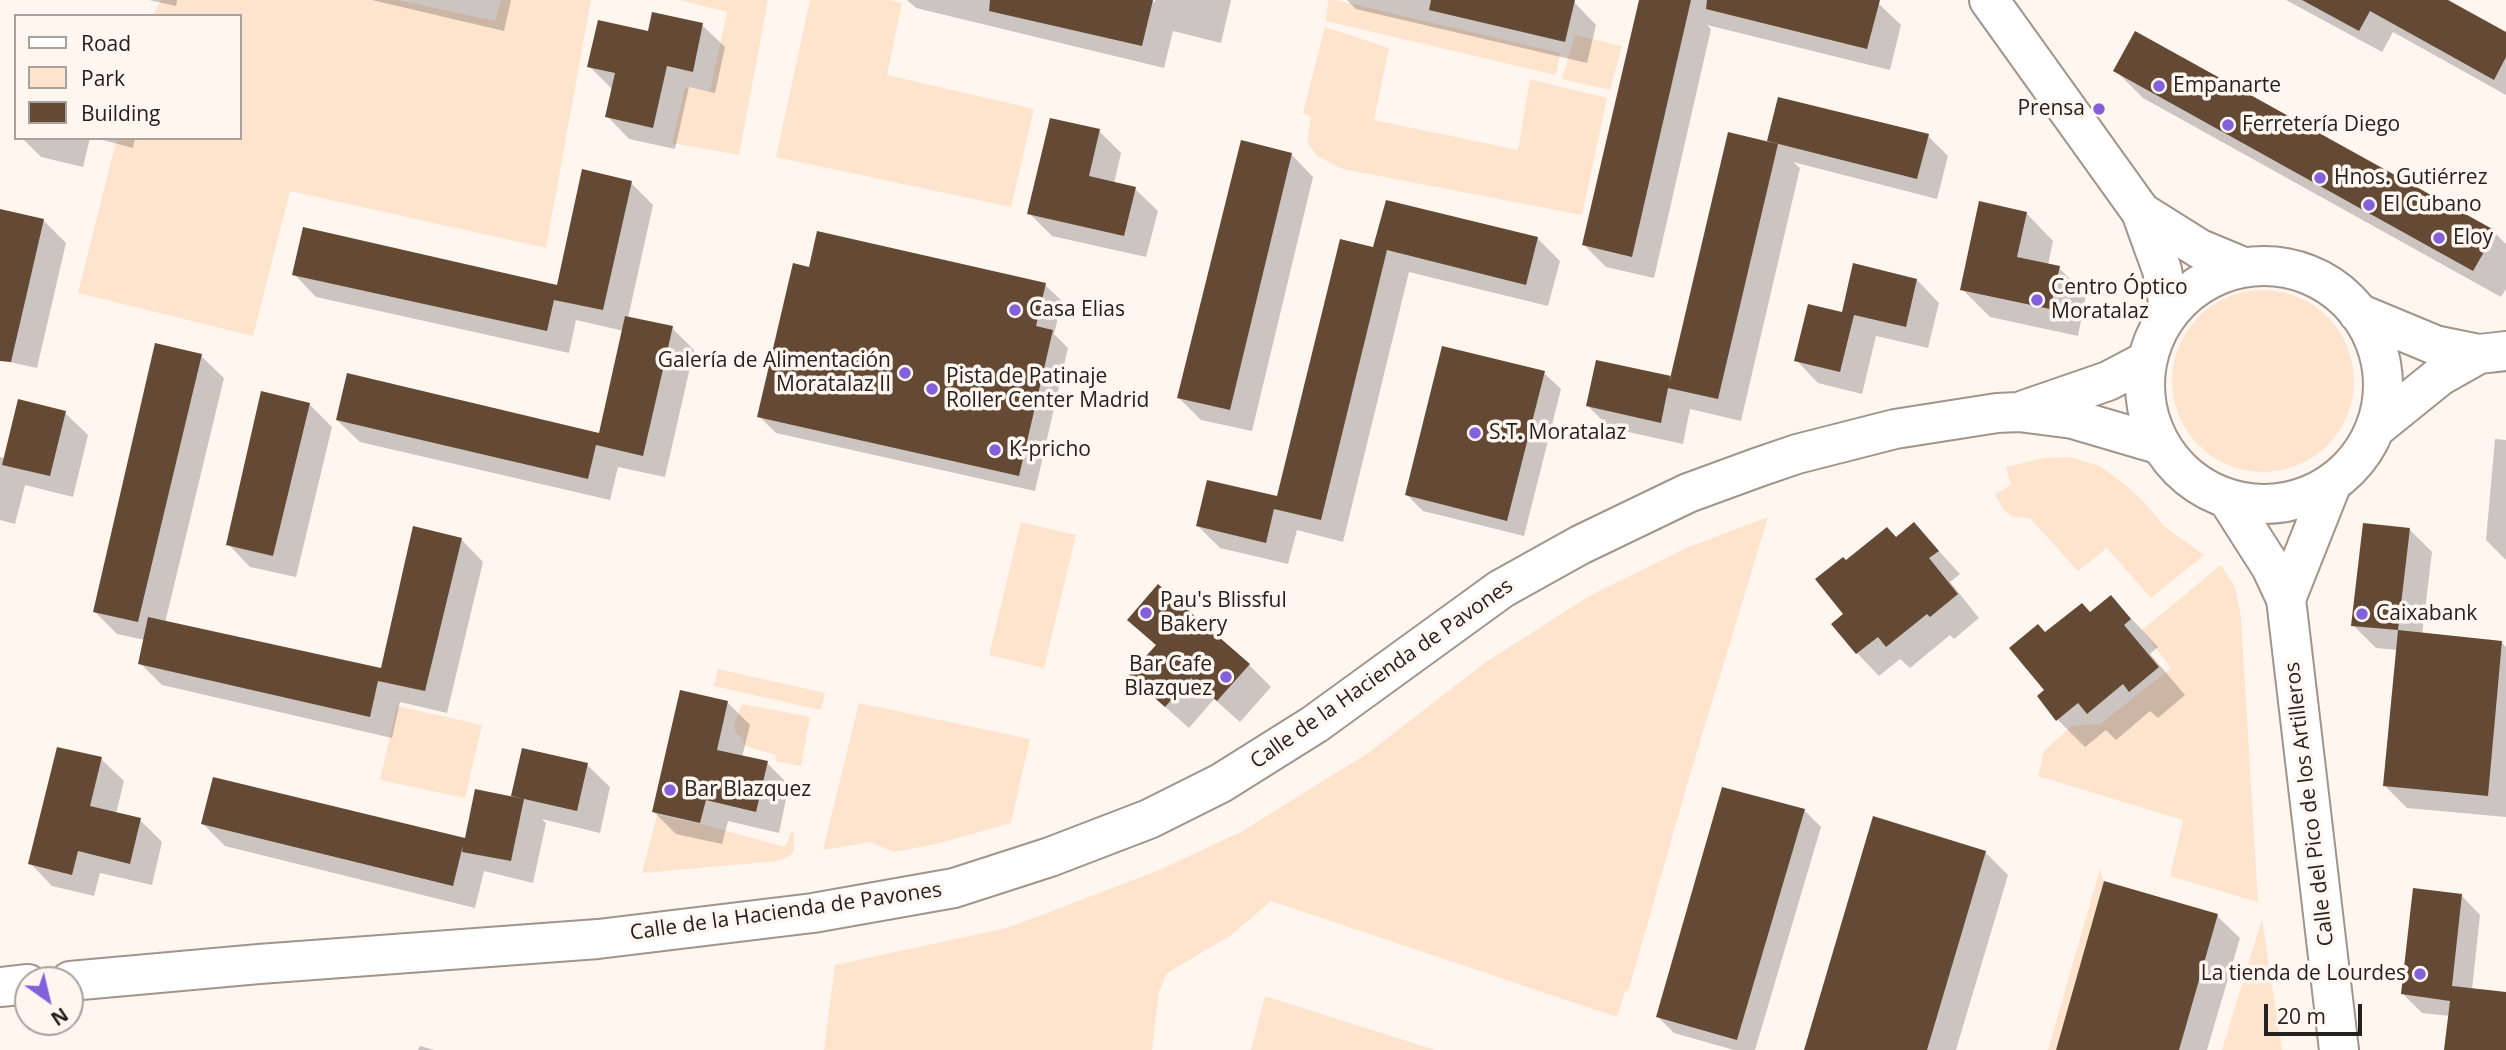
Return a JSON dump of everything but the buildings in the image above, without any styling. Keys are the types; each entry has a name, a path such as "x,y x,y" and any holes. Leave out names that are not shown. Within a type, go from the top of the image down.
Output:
{"street":[{"path":"1989,0 2141,212 2162,270 2170,312"},
{"path":"2141,212 2200,249 2241,266"},
{"path":"2268,265 2303,272 2341,293 2358,313 2376,343 2382,366 2383,398 2378,426 2364,450 2332,483 2308,497 2280,504 2255,504 2202,489 2158,444 2146,418 2141,390 2146,361 2170,312 2198,287 2215,276 2241,266 2268,265"},
{"path":"2358,313 2435,345 2493,352"},
{"path":"2378,426 2440,376 2493,352"},
{"name":"Calle de la Hacienda de Pavones","path":"2019,412 2108,381 2146,361"},
{"name":"Calle de la Hacienda de Pavones","path":"84,980 598,939 813,913 954,888 1050,857 1149,820 1221,783 1315,724 1502,590 1580,545 1688,493 1797,454 1895,429 1997,413 2019,412 2073,419 2158,444"},
{"name":"Calle del Pico de los Artilleros","path":"2286,599 2332,483"},
{"name":"Calle del Pico de los Artilleros","path":"2227,498 2271,567 2286,599 2339,1050"}],"green space":[{"path":"161,0 398,0 495,21 501,0 591,0 546,248 290,191 253,336 78,293 116,140 242,140 242,14 154,14"},
{"path":"679,0 768,0 739,155 672,143 685,87 710,91 727,12"},
{"path":"810,0 889,0 902,3 887,75 1034,109 1011,207 776,157"},
{"path":"1328,0 1560,53 1556,75 1326,21"},
{"path":"1325,27 1389,48 1374,120 1518,150 1530,79 1607,98 1582,215 1343,169 1317,156 1307,142 1311,117 1303,113"},
{"path":"1575,35 1622,46 1610,90 1562,79"},
{"path":"2263,290 2298,297 2327,317 2347,346 2354,381 2347,416 2327,445 2298,465 2263,472 2228,465 2199,445 2179,416 2172,381 2179,346 2199,317 2228,297"},
{"path":"2070,457 2100,466 2143,501 2165,527 2204,555 2151,598 2107,548 2078,571 2030,518 2012,517 2003,509 1995,494 2011,485 2006,467 2044,458"},
{"path":"1768,517 1628,992 1625,991 1617,1017 1271,901 1230,936 1167,973 1159,992 1152,1050 824,1050 835,965 1007,928 1157,871 1241,832 1368,753 1486,662 1591,595 1686,548"},
{"path":"1021,522 1076,535 1044,668 989,655"},
{"path":"2221,565 2235,587 2241,617 2258,902 2170,876 2183,820 2038,776 2044,751 2072,726 2100,724 2171,668 2142,630"},
{"path":"718,669 825,693 821,710 714,686"},
{"path":"859,703 1030,739 1011,823 936,844 894,852 870,842 823,850"},
{"path":"742,704 810,717 801,766 776,761 776,755 745,746 734,725"},
{"path":"397,706 482,725 465,798 380,780"},
{"path":"657,815 785,847 791,832 794,833 794,850 791,855 779,861 642,873"},
{"path":"2100,869 2104,881 2056,1050 2048,1050"},
{"path":"2262,919 2282,1050 2222,1050"},
{"path":"1265,996 1435,1050 1251,1050"}],"place":[{"name":"Empanarte","path":"2159,86"},
{"name":"Prensa","path":"2099,109"},
{"name":"Ferretería Diego","path":"2228,125"},
{"name":"Hnos. Gutiérrez","path":"2320,178"},
{"name":"El Cubano","path":"2369,205"},
{"name":"Eloy","path":"2439,238"},
{"name":"Centro Óptico Moratalaz","path":"2037,300"},
{"name":"Casa Elias","path":"1015,310"},
{"name":"Galería de Alimentación Moratalaz II","path":"905,373"},
{"name":"Pista de Patinaje Roller Center Madrid","path":"932,389"},
{"name":"S.T. Moratalaz","path":"1475,433"},
{"name":"K-pricho","path":"995,450"},
{"name":"Pau's Blissful Bakery","path":"1146,613"},
{"name":"Caixabank","path":"2362,614"},
{"name":"Bar Cafe Blazquez","path":"1226,677"},
{"name":"Bar Blazquez","path":"670,790"},
{"name":"La tienda de Lourdes","path":"2420,974"}]}
